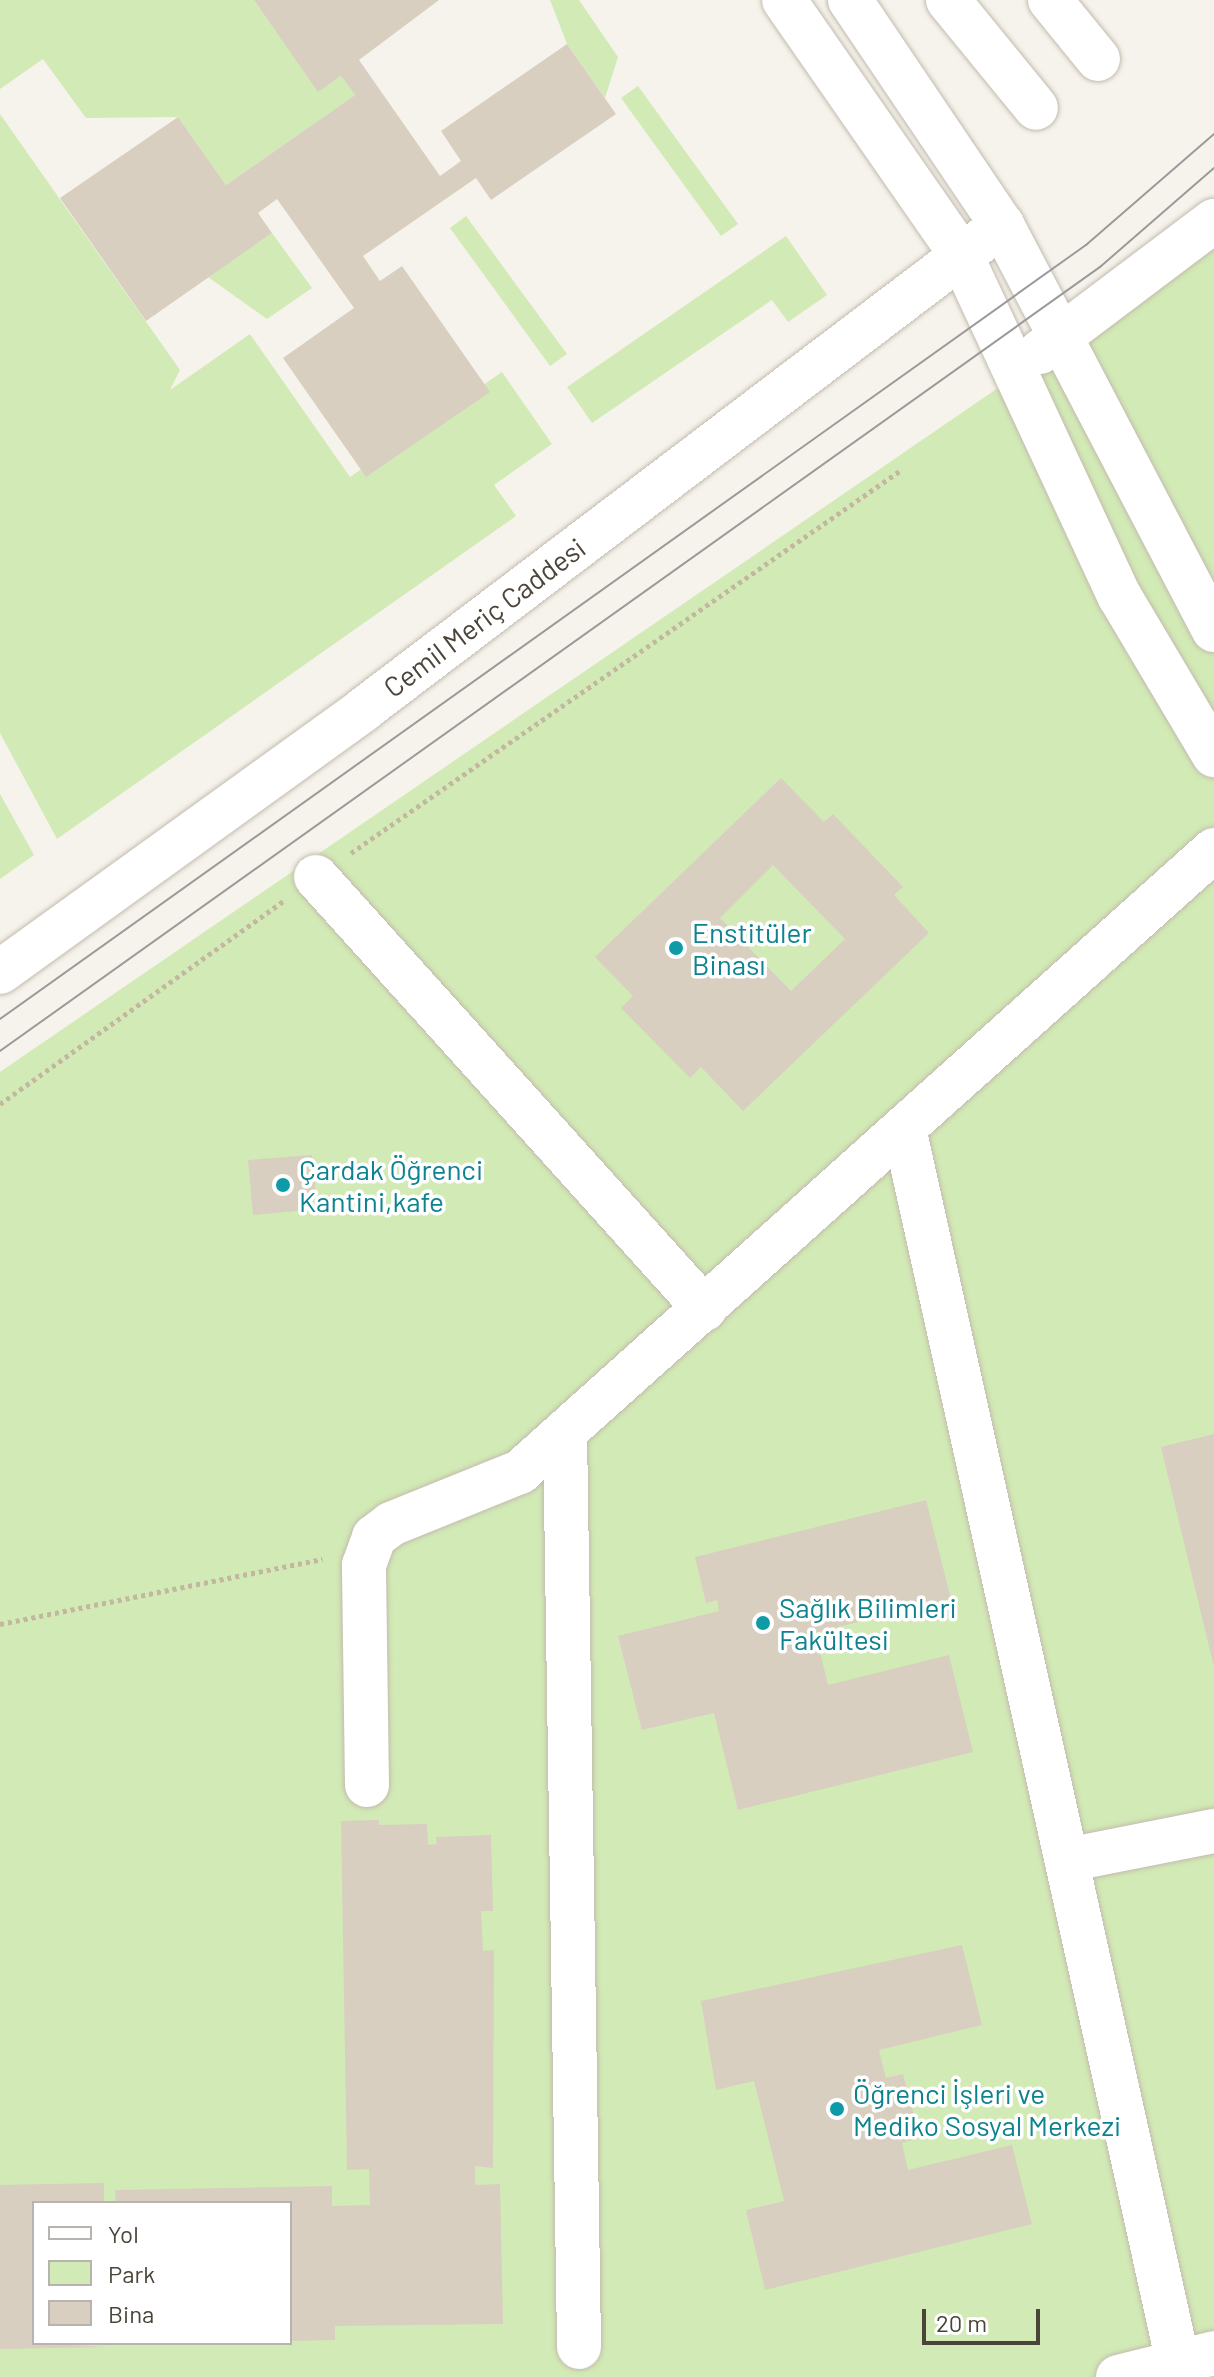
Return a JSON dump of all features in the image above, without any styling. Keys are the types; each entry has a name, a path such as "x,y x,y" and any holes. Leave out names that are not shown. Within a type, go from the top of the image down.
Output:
{"street":[{"path":"784,0 960,253 1018,367 1120,597 1214,755"},
{"path":"850,0 1002,225 1063,336 1214,630"},
{"path":"948,0 1036,108"},
{"path":"1050,0 1098,59"},
{"path":"1018,367 1214,221"},
{"name":"Cemil Meriç Caddesi","path":"0,972 364,709 960,253 1002,225"},
{"path":"367,1785 367,1550 391,1524 520,1472 905,1133 1214,850"},
{"path":"316,877 705,1309"},
{"path":"905,1133 1067,1860 1196,2358 1118,2377"},
{"path":"565,1432 579,2347"},
{"path":"1067,1860 1214,1831"}],"path":[{"path":"0,1104 316,877 901,470"},
{"path":"0,1624 367,1550"}],"green space":[{"path":"0,0 254,0 319,91 341,76 355,95 226,185 178,117 86,118 43,59 0,89"},
{"path":"550,0 579,0 618,57 605,98 567,44"},
{"path":"638,86 738,224 721,236 621,98"},
{"path":"0,114 180,370 170,390 250,334 350,477 502,372 552,444 494,485 516,516 57,839 0,733"},
{"path":"466,216 567,354 550,366 450,228"},
{"path":"1214,230 1214,2353 1103,2377 0,2377 0,1072 1087,327"},
{"path":"272,233 312,288 267,319 208,277"},
{"path":"786,236 827,295 788,322 772,300 592,423 567,387"},
{"path":"0,794 34,855 0,879"}],"building":[{"path":"254,0 439,0 359,60 440,176 461,161 441,131 567,44 616,114 491,200 476,178 363,256 380,281 402,266 490,392 366,477 283,358 354,308 277,199 258,213 272,233 146,321 60,198 178,117 226,185 355,95 341,76 318,92"},
{"name":"Enstitüler Binası","path":"781,778 824,822 833,814 903,887 894,895 929,933 743,1111 701,1067 690,1078 621,1008 633,996 595,957","holes":["773,865 845,939 791,991 720,918"]},
{"name":"Çardak Öğrenci Kantini,kafe","path":"312,1155 317,1209 253,1215 248,1160"},
{"path":"1214,1434 1214,1663 1213,1663 1161,1447"},
{"name":"Sağlık Bilimleri Fakültesi","path":"926,1500 951,1599 806,1635 809,1645 818,1643 828,1685 949,1655 973,1752 738,1810 714,1713 642,1730 618,1636 719,1611 717,1600 706,1603 695,1557"},
{"path":"379,1820 379,1825 427,1824 428,1845 437,1844 436,1837 491,1835 493,1911 481,1911 483,1951 494,1950 493,2168 475,2166 475,2185 500,2184 503,2324 335,2326 335,2340 292,2341 292,2201 116,2201 115,2190 332,2186 332,2206 370,2205 369,2169 347,2170 341,1821"},
{"path":"962,1945 982,2025 879,2050 886,2078 903,2074 920,2138 902,2143 908,2170 1012,2145 1032,2224 765,2290 746,2210 784,2201 754,2081 716,2090 701,2001"},
{"path":"104,2183 104,2201 32,2201 32,2345 107,2347 0,2349 0,2185"}],"tram line":[{"path":"0,1019 1086,245 1214,134"},
{"path":"0,1051 1100,267 1214,168"}],"place":[{"name":"Enstitüler Binası","path":"676,948"},
{"name":"Çardak Öğrenci Kantini,kafe","path":"283,1185"},
{"name":"Sağlık Bilimleri Fakültesi","path":"763,1623"},
{"name":"Öğrenci İşleri ve Mediko Sosyal Merkezi","path":"837,2109"}]}
